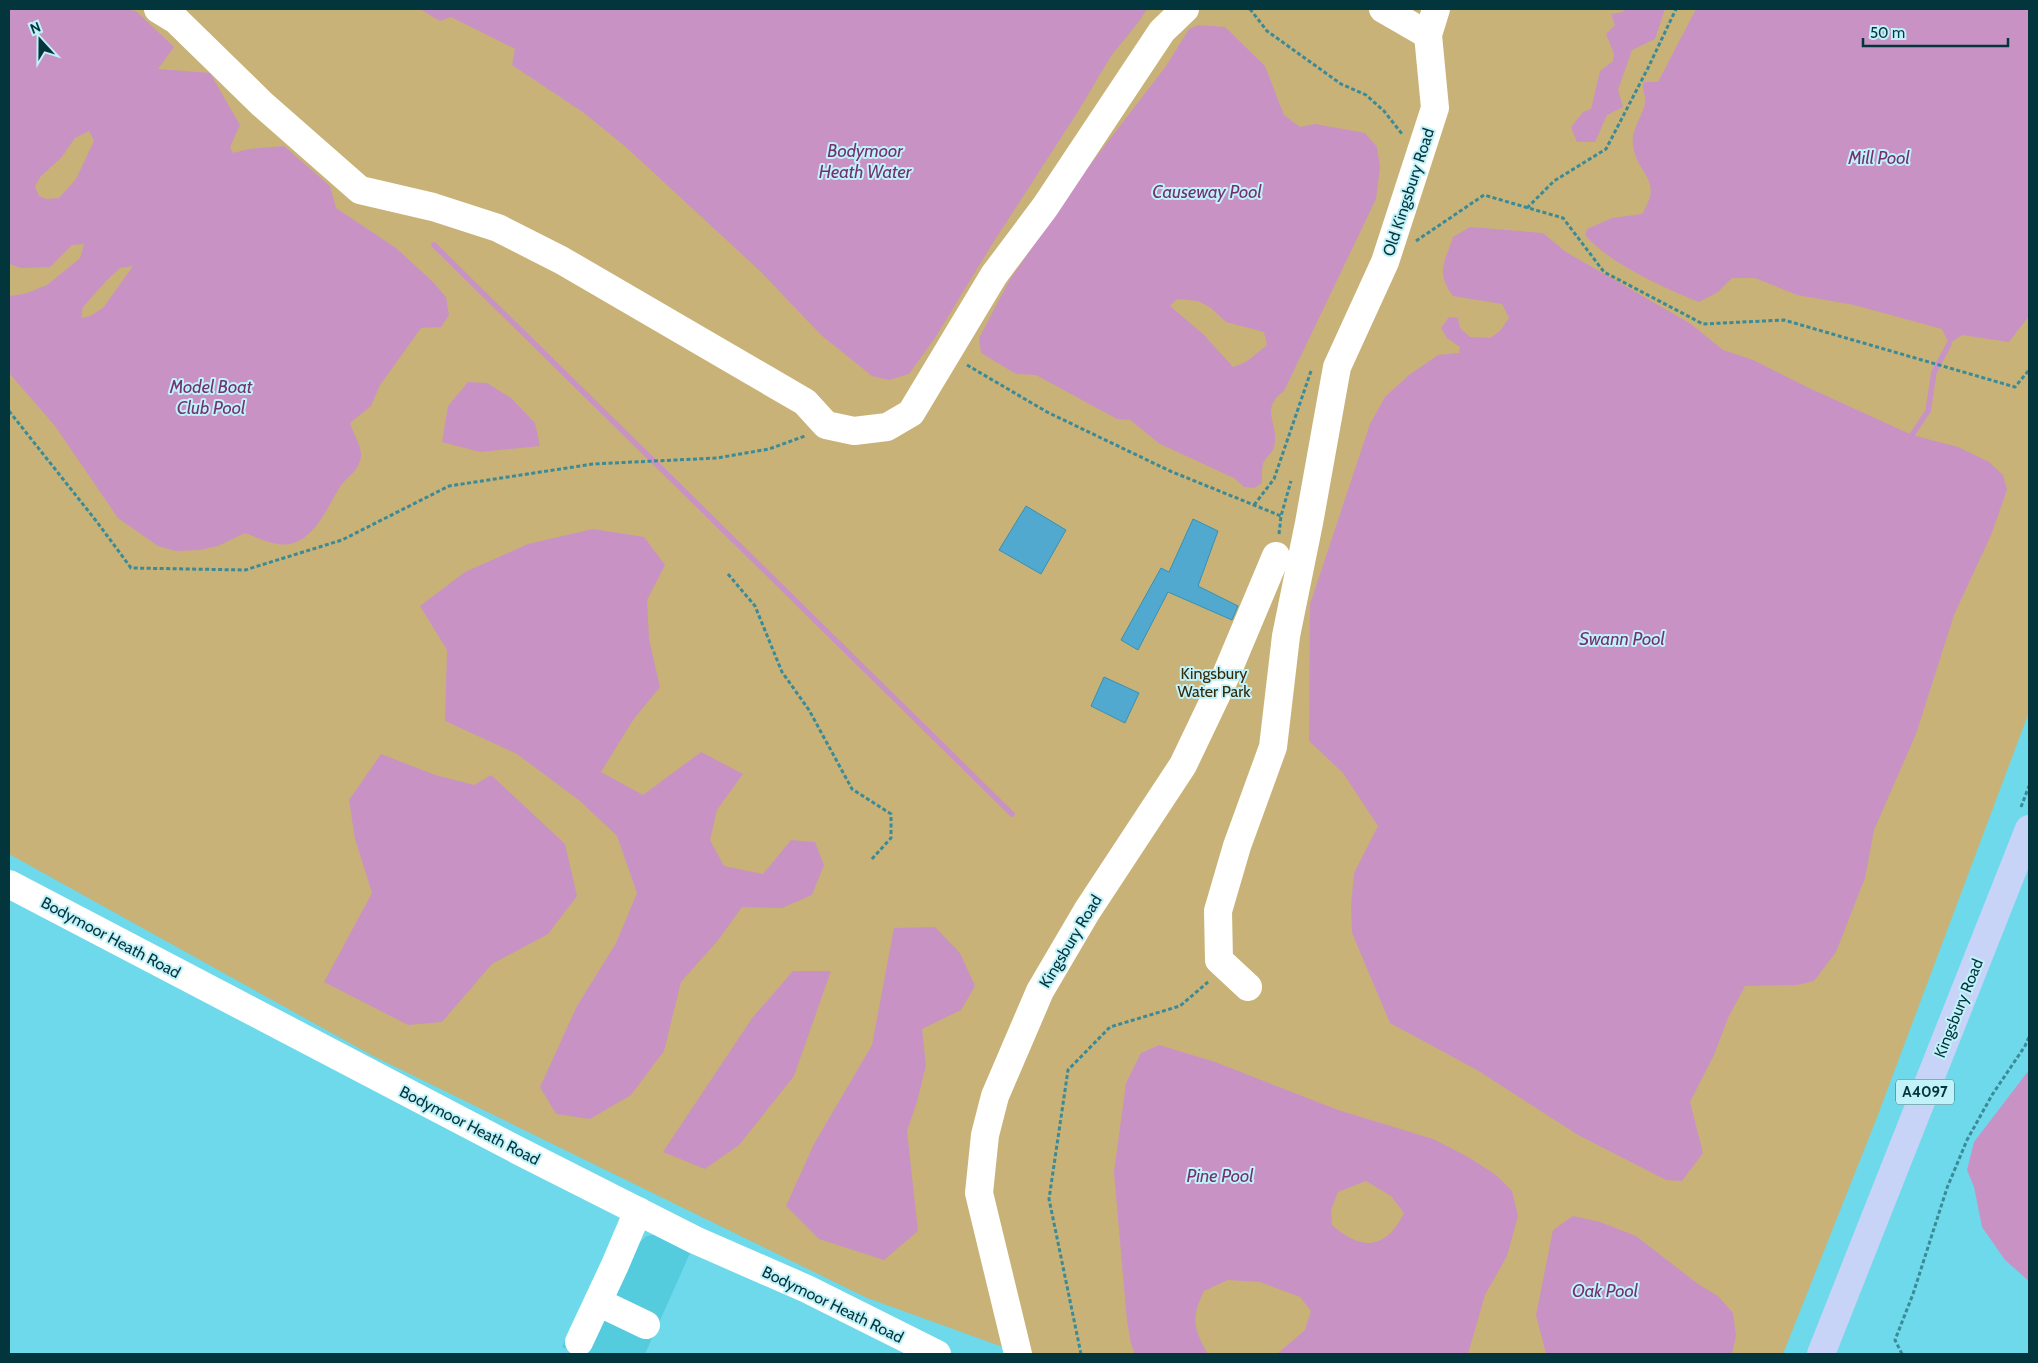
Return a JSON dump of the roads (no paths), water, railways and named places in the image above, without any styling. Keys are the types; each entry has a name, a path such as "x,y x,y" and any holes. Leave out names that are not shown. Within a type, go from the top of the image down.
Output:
{"main road":[{"name":"Kingsbury Road","path":"1821,1354 2029,829"}],"street":[{"path":"158,9 176,20 262,104 360,190 434,208 498,228 570,265 805,402 826,425 854,431 887,427 911,412 948,354 994,275 1045,207 1162,31 1185,9"},
{"path":"1383,9 1428,35"},
{"name":"Old Kingsbury Road","path":"1248,987 1219,960 1218,910 1237,846 1273,747 1286,636 1309,523 1325,366 1385,262 1436,108 1428,35 1436,9"},
{"name":"Kingsbury Road","path":"1018,1354 980,1193 985,1135 996,1096 1040,991 1087,911 1183,765 1226,674 1276,556"},
{"name":"Bodymoor Heath Road","path":"9,884 695,1240 806,1289 937,1354"},
{"path":"579,1342 638,1211"},
{"path":"598,1302 646,1325"}],"water":[{"name":"Model Boat Club Pool","path":"9,9 123,9 136,11 174,47 158,69 210,73 240,125 230,147 233,153 249,149 284,146 330,186 336,208 396,248 433,282 446,297 449,315 441,327 421,328 380,385 371,406 350,423 360,448 360,461 355,470 340,487 314,529 299,541 284,545 267,542 245,533 218,546 200,550 176,551 158,546 118,518 55,426 9,373 9,293 11,296 27,293 47,285 80,258 84,244 72,245 50,267 21,268 9,264","holes":["89,131 94,141 76,179 59,198 47,199 39,196 35,186 41,176 61,158 75,138","133,266 103,308 90,316 81,318 83,307 106,281 120,268"]},
{"name":"Bodymoor Heath Water","path":"420,9 1147,9 1111,56 935,338 909,374 889,380 872,376 821,335 760,271 627,148 584,113 512,65 515,49 451,17 440,21"},
{"path":"1624,9 1665,9 1655,39 1632,50 1618,90 1623,107 1607,115 1595,142 1577,142 1571,127 1583,112 1591,109 1600,71 1613,61 1614,54 1606,34 1615,25 1611,14 1623,12"},
{"name":"Mill Pool","path":"1696,9 2029,9 2029,316 2009,342 1962,335 1949,344 1942,329 1854,305 1797,295 1755,278 1732,278 1718,292 1699,302 1638,274 1608,256 1585,235 1587,229 1612,218 1642,214 1648,202 1651,193 1650,185 1633,146 1635,128 1644,106 1644,82 1658,82"},
{"name":"Causeway Pool","path":"1199,25 1225,27 1265,66 1284,115 1300,127 1315,124 1365,133 1377,147 1380,167 1376,199 1284,391 1272,404 1274,447 1263,465 1262,483 1254,488 1244,487 1234,478 1160,444 1130,420 1117,419 1036,375 1016,374 981,353 979,338 1009,281 1083,174 1166,66 1189,29","holes":["1177,299 1198,301 1211,308 1226,322 1264,332 1267,345 1246,362 1233,367 1203,334 1170,306"]},
{"name":"Swann Pool","path":"1470,227 1543,233 1566,252 1691,324 1723,350 1753,360 1912,435 1958,447 1989,462 2003,475 2007,490 1991,535 1954,615 1916,734 1874,830 1865,878 1836,952 1814,981 1797,985 1745,986 1728,1018 1714,1055 1690,1102 1703,1153 1682,1181 1666,1180 1578,1135 1477,1070 1390,1023 1352,933 1351,907 1354,873 1378,826 1343,773 1309,741 1310,604 1370,424 1385,397 1409,375 1438,355 1459,353 1460,347 1447,338 1441,328 1449,317 1458,318 1460,328 1470,337 1490,338 1500,331 1509,318 1502,304 1453,296 1444,280 1443,267 1453,237"},
{"path":"468,382 487,383 511,398 535,423 540,446 480,452 442,442 448,406"},
{"path":"593,529 644,537 665,565 647,600 649,639 660,687 633,720 601,772 643,795 701,752 743,774 717,810 710,840 724,866 763,874 791,840 815,842 824,865 812,895 782,908 742,907 719,939 681,982 664,1051 631,1095 590,1119 556,1114 540,1087 577,1006 616,943 637,893 617,836 580,801 517,754 445,721 447,650 420,606 465,572 528,544"},
{"path":"381,754 435,775 474,785 491,775 565,844 577,896 548,934 492,964 442,1022 408,1025 324,982 372,893 355,839 349,800"},
{"path":"935,927 960,953 975,986 961,1010 922,1029 926,1065 917,1102 907,1131 918,1231 884,1260 819,1239 786,1206 814,1144 872,1045 894,928"},
{"path":"793,971 831,971 794,1076 739,1145 705,1169 663,1152 753,1017"},
{"name":"Pine Pool","path":"1159,1045 1215,1062 1338,1110 1433,1139 1468,1157 1496,1175 1512,1191 1518,1216 1507,1256 1485,1295 1468,1354 1277,1354 1305,1330 1311,1311 1300,1297 1260,1282 1228,1280 1204,1291 1197,1309 1195,1323 1199,1337 1208,1354 1135,1354 1131,1344 1127,1321 1114,1172 1126,1083 1141,1053","holes":["1366,1181 1391,1196 1404,1213 1397,1225 1381,1240 1372,1243 1353,1239 1332,1225 1331,1210 1338,1192"]},
{"path":"2029,1070 2029,1281 2005,1260 1982,1227 1974,1187 1967,1170 1974,1142"},
{"name":"Oak Pool","path":"1573,1216 1600,1222 1636,1236 1698,1284 1718,1296 1733,1313 1736,1336 1732,1354 1546,1354 1536,1315 1553,1230"}],"waterway":[{"path":"434,245 1012,814"},
{"path":"1912,435 1928,411 1934,372 1949,344"}],"park label":[{"name":"Kingsbury Water Park","path":"1214,682"}]}
